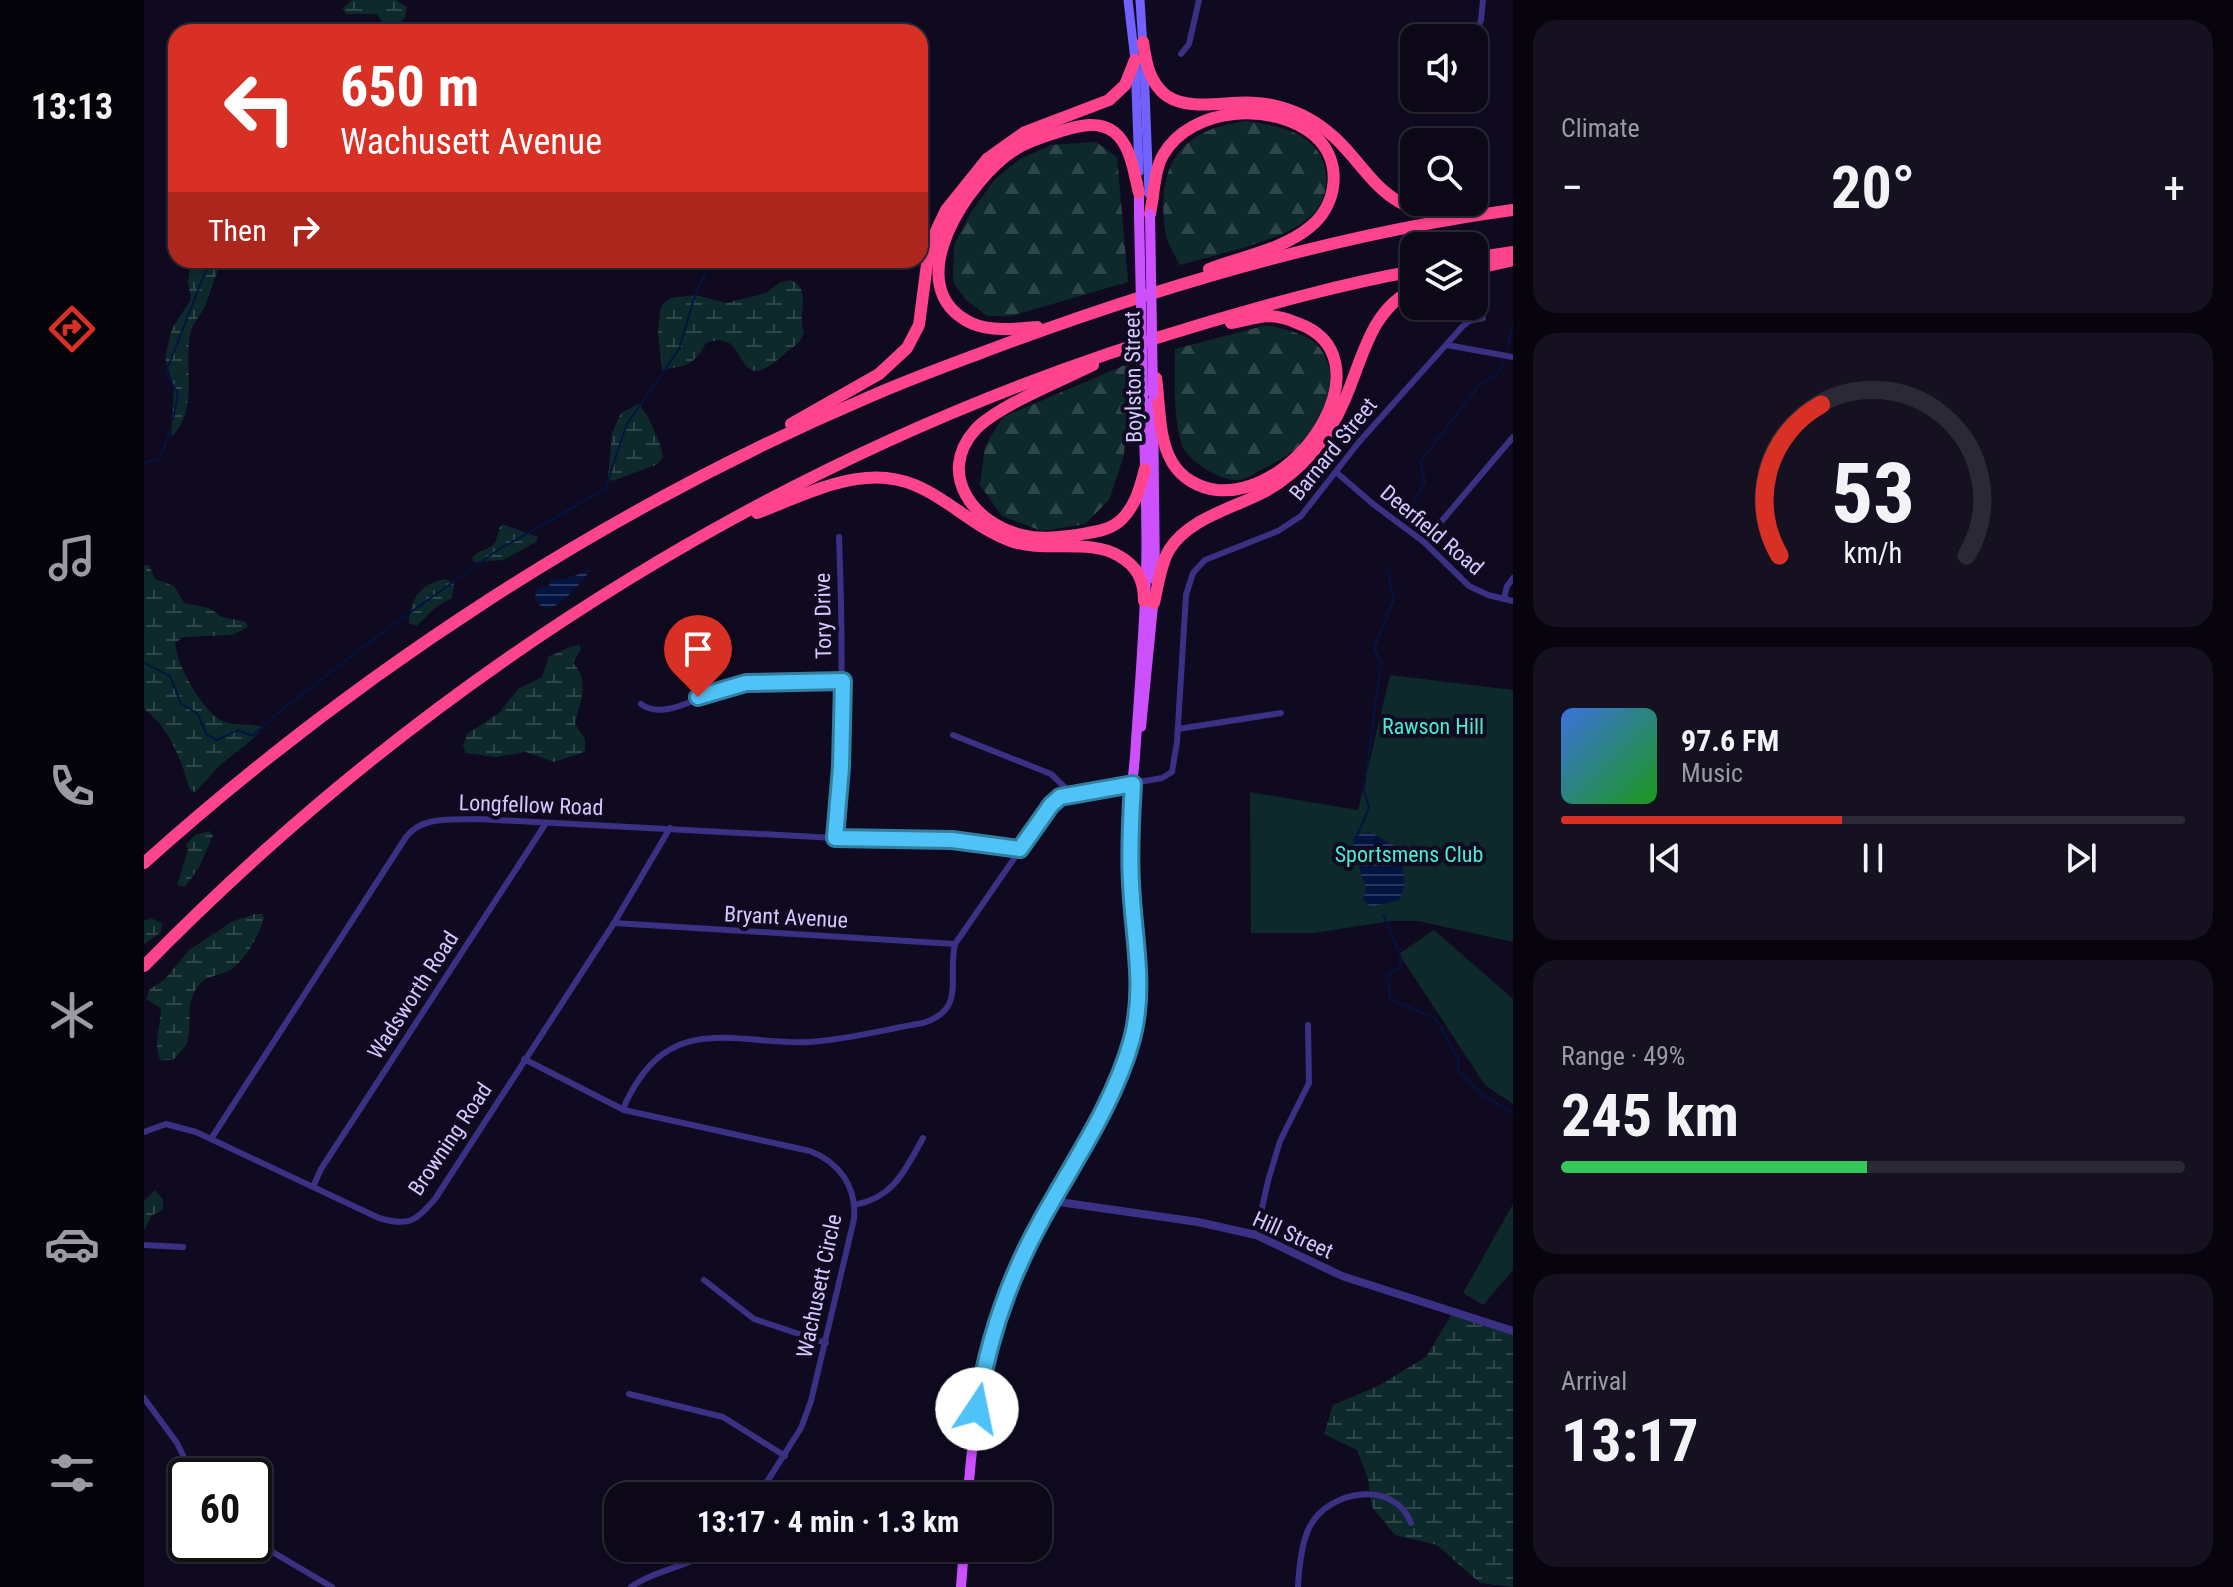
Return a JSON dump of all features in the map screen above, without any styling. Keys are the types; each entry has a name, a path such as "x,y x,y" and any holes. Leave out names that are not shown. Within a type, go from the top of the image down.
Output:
{"highway":[{"path":"1143,42 1151,78 1171,98 1189,103 1256,103 1282,108 1322,127 1378,187 1402,204 1438,212 1468,209 1509,211"},
{"path":"928,260 946,210 971,176 1005,144 1025,132 1115,96 1125,85 1135,60"},
{"path":"1144,214 1165,151 1183,133 1213,117 1253,114 1292,123 1321,142 1334,171 1333,191 1327,208 1304,231 1282,244 1157,291"},
{"path":"1056,325 1012,329 988,327 970,322 953,308 942,287 939,263 946,236 959,209 989,170 1015,149 1047,136 1090,125 1107,128 1122,140 1139,193"},
{"path":"714,470 866,398 1056,325 1157,291 1323,247 1509,211"},
{"path":"1488,256 1513,252"},
{"path":"1488,266 1513,260"},
{"path":"144,863 262,763 405,657 550,562 868,380 898,358 919,325 926,268"},
{"path":"144,966 277,839 433,711 568,616 709,532 809,478 912,430 1023,384 1131,346 1271,304 1400,274"},
{"path":"1149,602 1170,548 1190,528 1281,482 1315,450 1346,399 1375,324 1389,305 1400,298"},
{"path":"1153,363 1151,394 1164,441 1173,464 1194,483 1231,490 1257,485 1273,477 1298,456 1322,425 1335,393 1336,372 1331,353 1316,334 1301,324 1270,316 1166,335"},
{"path":"1131,346 984,421 965,446 960,461 960,480 971,505 991,522 1023,536 1053,538 1101,531 1116,524 1132,507 1145,469"},
{"path":"709,532 844,482 878,477 901,480 927,490 981,527 1014,542 1043,547 1101,549 1115,553 1140,576 1149,602"}],"main road":[{"name":"Boylston Street","path":"1128,0 1135,60 1139,193 1144,214 1153,363"},
{"name":"Boylston Street","path":"1140,0 1156,545 1149,602"},
{"name":"Boylston Street","path":"969,1482 974,1423 991,1343 1017,1269 1111,1095 1135,1024 1140,974 1129,850 1135,753 1146,691 1149,602 1145,469 1151,394"},
{"path":"961,1587 963,1562"}],"street":[{"path":"1181,54 1189,44 1199,0"},
{"path":"1480,24 1483,0"},
{"name":"Barnard Street","path":"1133,784 1162,778 1172,772 1178,729 1186,595 1193,573 1205,560 1278,531 1298,519 1359,442 1466,323 1476,320"},
{"path":"1447,345 1513,357"},
{"path":"1424,542 1513,437"},
{"name":"Deerfield Road","path":"1336,472 1424,542 1469,586 1480,593 1513,601"},
{"name":"Tory Drive","path":"835,838 843,681 839,537"},
{"path":"1504,599 1506,588 1513,578"},
{"path":"641,704 661,710 746,683 843,681"},
{"path":"1178,729 1281,713"},
{"path":"953,735 1051,774 1072,794"},
{"path":"623,1110 649,1066 668,1049 683,1041 703,1038 813,1042 933,1019 948,1009 952,999 955,944 1055,800 1072,794 1133,784"},
{"name":"Longfellow Road","path":"211,1139 414,827 429,822 479,819 835,838 952,840 1020,849"},
{"name":"Wadsworth Road","path":"313,1187 321,1169 546,823"},
{"name":"Browning Road","path":"144,1132 169,1124 211,1139 379,1218 402,1223 415,1220 435,1199 614,923 670,828"},
{"name":"Bryant Avenue","path":"614,923 955,944"},
{"path":"1256,1235 1280,1141 1309,1083 1308,1025"},
{"name":"Wachusett Circle","path":"524,1059 623,1110 818,1154 843,1175 854,1205 852,1231 826,1343 804,1422 767,1482"},
{"path":"854,1205 875,1200 894,1187 923,1138"},
{"name":"Hill Street","path":"1052,1201 1201,1222 1256,1235 1342,1276 1513,1331"},
{"path":"144,1245 183,1247"},
{"path":"704,1280 754,1319 826,1343"},
{"path":"629,1394 723,1417 785,1456"},
{"path":"144,1398 184,1458"},
{"path":"1298,1587 1306,1536 1318,1514 1330,1504 1354,1494 1379,1496 1403,1508 1411,1523"},
{"path":"272,1552 332,1587"},
{"path":"631,1587 693,1562"}],"green space":[{"path":"352,0 396,0 407,7 405,18 399,24 382,24 377,14 346,14 342,9"},
{"path":"1247,121 1288,130 1313,145 1325,169 1324,195 1319,207 1298,226 1284,233 1180,265 1165,230 1163,207 1170,169 1178,154 1205,132"},
{"path":"1096,142 1117,157 1128,282 1011,316 987,316 966,300 953,282 954,245 971,212 995,179 1020,159 1051,145"},
{"path":"190,268 221,268 190,334 188,402 180,426 171,437 174,388 165,358 172,329 191,299 188,282"},
{"path":"791,280 798,284 803,297 804,333 797,343 766,368 755,371 748,367 730,344 720,340 706,343 689,363 662,370 658,334 660,311 671,298 696,295 726,303 766,293 779,283"},
{"path":"1267,325 1300,334 1317,345 1329,368 1329,396 1319,422 1303,444 1245,478 1232,480 1210,472 1196,462 1182,443 1175,402 1175,349"},
{"path":"1130,363 1124,455 1109,500 1085,524 1042,531 1002,516 980,485 985,446 1003,417"},
{"path":"639,404 654,430 663,458 656,465 612,481 608,478 612,433 621,413"},
{"path":"502,524 538,537 536,542 503,560 474,562 472,558 475,555 495,542"},
{"path":"144,565 149,565 155,579 174,586 184,603 209,608 222,617 246,622 248,627 232,635 183,637 175,643 185,673 212,713 230,723 262,727 195,792 190,790 179,757 161,725 144,709"},
{"path":"446,579 454,584 452,598 436,607 417,626 409,623 418,593 430,584"},
{"path":"579,645 581,649 573,663 583,685 575,724 585,739 585,752 554,762 526,752 495,757 466,753 463,746 467,734 499,713 518,689 542,677 549,656"},
{"name":"Sportsmens Club","path":"1390,675 1513,690 1513,942 1418,921 1391,921 1314,933 1251,933 1250,792 1358,810"},
{"path":"209,831 213,835 199,867 185,887 177,885 188,850 186,845 195,835"},
{"path":"262,914 264,918 250,949 232,969 199,985 191,999 186,1045 174,1059 161,1061 157,1043 161,1008 146,999 150,989 164,980 189,950 233,921"},
{"path":"150,918 162,923 161,932 144,944 144,921"},
{"path":"1434,930 1513,999 1513,1104 1485,1085 1399,954"},
{"path":"155,1190 163,1199 163,1210 152,1215 144,1231 144,1201"},
{"path":"1513,1204 1513,1270 1483,1305 1463,1293"},
{"path":"1453,1312 1513,1331 1513,1587 1480,1583 1437,1545 1395,1535 1372,1507 1368,1479 1357,1450 1324,1434 1333,1405 1378,1386 1426,1357"}],"water":[{"path":"589,569 575,589 558,604 544,609 534,599 538,588 549,586 551,579 571,577"},
{"path":"1370,832 1400,849 1405,885 1399,900 1371,907 1363,900 1366,888 1353,849 1354,836"}],"waterway":[{"path":"173,419 178,394 166,372 206,270 212,268"},
{"path":"144,663 170,676 181,704 197,713 207,735 217,740 238,730 252,736 379,635 498,550 605,489 627,424 679,349 696,292 708,268"},
{"path":"1508,346 1513,325"},
{"path":"1407,515 1425,481 1420,462 1478,387 1500,371 1503,362"},
{"path":"144,463 160,459 170,431"},
{"path":"1357,836 1369,808 1364,790 1381,664 1374,648 1394,599 1387,568"},
{"path":"1384,916 1401,957 1400,968 1388,974 1390,999 1435,1018 1458,1058 1458,1070 1481,1094 1513,1113"}],"route":[{"path":"698,697 746,683 843,681 835,838 952,840 1020,849 1060,797 1133,784 1129,850 1140,978 1132,1037 1111,1095 1043,1217 1016,1273 991,1343 977,1409"}],"park label":[{"name":"Rawson Hill","path":"1433,726"}]}
